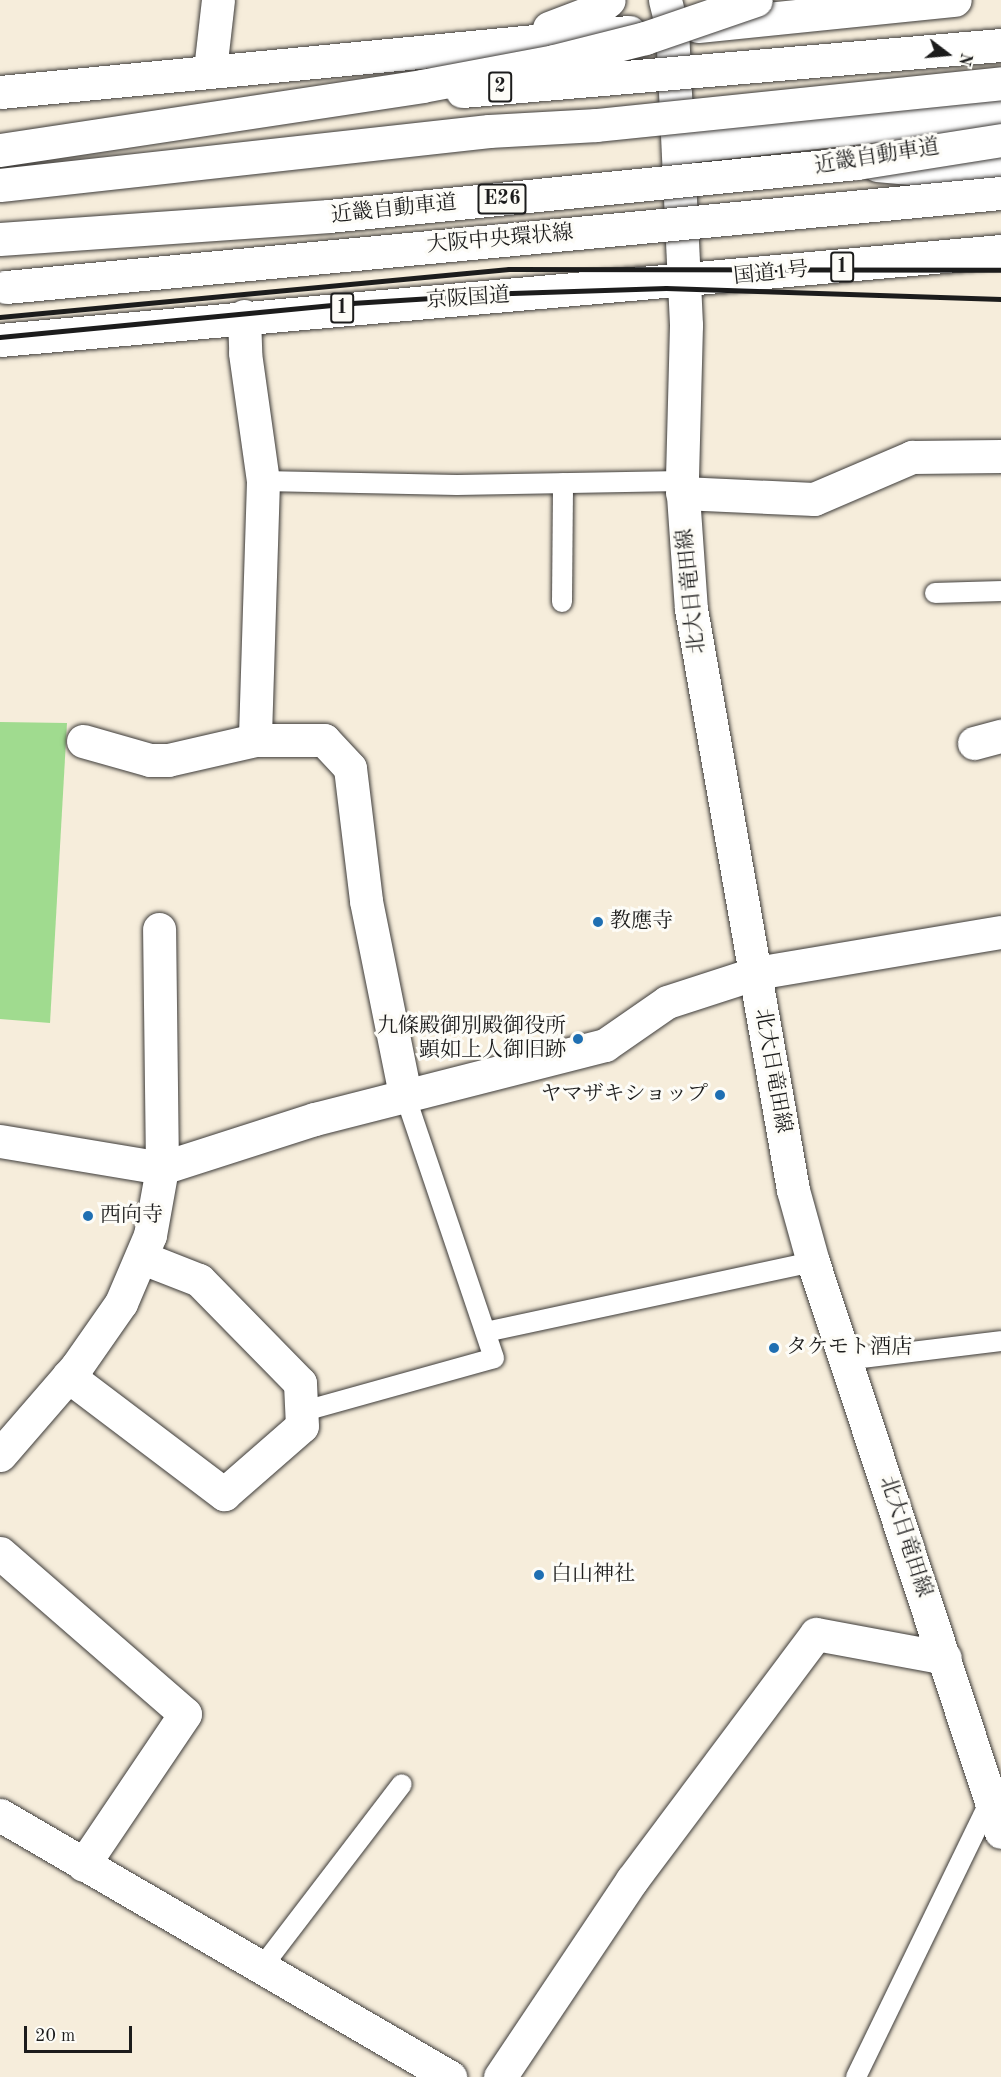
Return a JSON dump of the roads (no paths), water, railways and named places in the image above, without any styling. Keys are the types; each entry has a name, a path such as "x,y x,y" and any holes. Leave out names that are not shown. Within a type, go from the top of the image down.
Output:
{"main road":[{"path":"210,70 218,0"},
{"path":"496,44 572,21 609,0"},
{"path":"0,150 422,86 554,61 645,38 756,0"},
{"path":"777,0 906,6"},
{"path":"0,92 496,44 673,10 906,6 955,0"},
{"path":"673,10 684,282"},
{"name":"2","path":"0,134 653,73 1001,45"},
{"path":"0,185 489,131 597,125 1001,83"},
{"path":"678,147 1001,112"},
{"name":"近畿自動車道","path":"0,239 329,216 856,163 1001,140"},
{"path":"856,163 963,173 1001,171"},
{"name":"大阪中央環状線","path":"3,288 1001,193"},
{"name":"国道1号","path":"684,282 1001,251"},
{"name":"京阪国道","path":"0,340 244,316 684,282"},
{"name":"北大日竜田線","path":"684,282 686,326 682,487 691,609 793,1190 813,1262 945,1658 996,1788 1001,1832"},
{"path":"244,316 245,353 263,481 255,740"},
{"path":"682,487 813,498 912,457 1001,456"},
{"path":"83,741 159,760 255,740 324,740 350,768 366,901 405,1095"},
{"path":"0,1455 68,1376 122,1303 143,1258 162,1168 159,928"},
{"path":"0,1141 162,1168 405,1095 605,1045 667,1002 756,974 1001,932"},
{"path":"68,1376 224,1494 302,1426 300,1383 199,1280 143,1258"},
{"path":"0,1553 185,1714 83,1865"},
{"path":"500,2077 632,1880 816,1634 945,1658"},
{"path":"0,1815 450,2077"}],"lane":[{"path":"263,481 563,483 682,487"},
{"path":"562,602 563,483"},
{"path":"935,593 1001,591"},
{"path":"301,1412 494,1358 405,1095"},
{"path":"486,1332 813,1262"},
{"path":"846,1360 1001,1341"},
{"path":"262,1967 402,1784"},
{"path":"856,2077 996,1788"}],"railway":[{"path":"0,317 509,269 1001,270"},
{"path":"0,337 352,303 512,293 666,288 1001,299"}],"place":[{"name":"教應寺","path":"598,922"},
{"name":"九條殿御別殿御役所 顕如上人御旧跡","path":"578,1039"},
{"name":"ヤマザキショップ","path":"720,1095"},
{"name":"西向寺","path":"88,1216"},
{"name":"タケモト酒店","path":"774,1348"},
{"name":"白山神社","path":"539,1575"}]}
